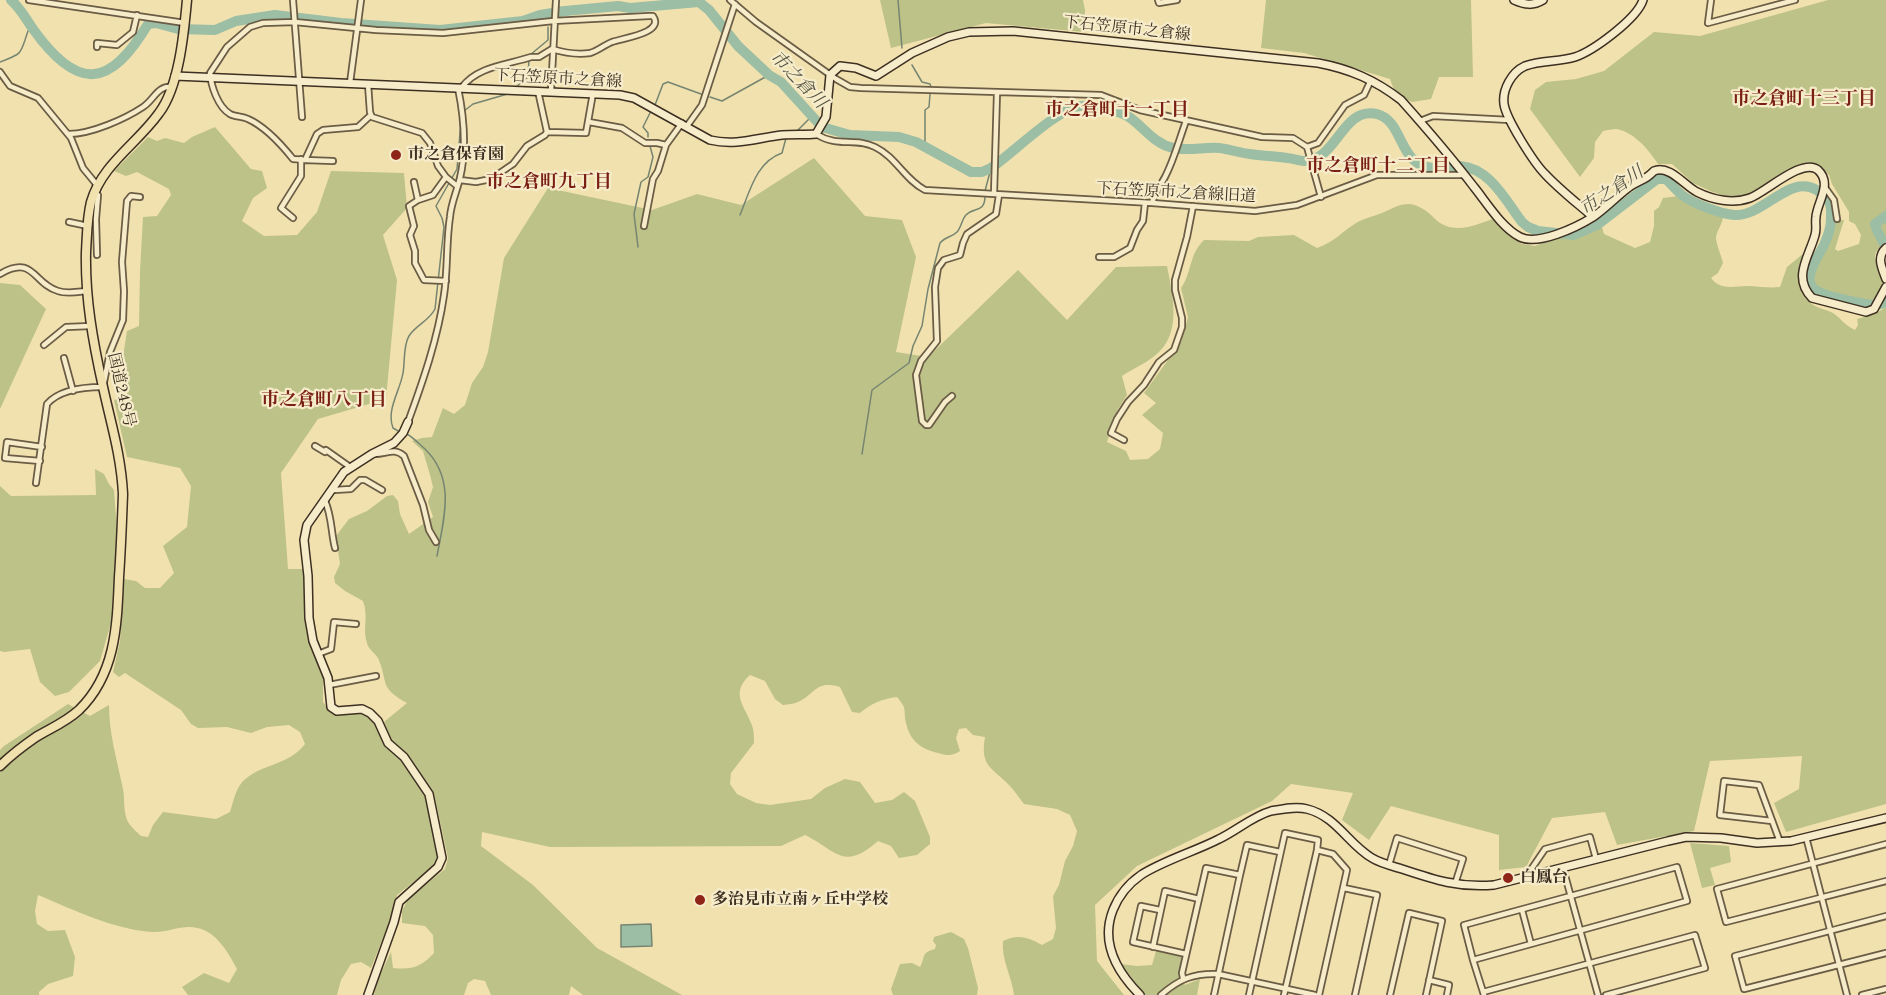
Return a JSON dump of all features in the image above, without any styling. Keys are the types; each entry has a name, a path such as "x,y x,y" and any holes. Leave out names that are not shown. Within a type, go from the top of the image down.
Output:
{"highway":[{"name":"国道248号","path":"0,766 15,752 60,725 80,709 106,669 114,647 123,494 118,446 103,387 91,326 87,291 90,205 95,189 119,155 159,114 170,96 185,23 187,0"}],"main road":[{"path":"1514,0 1532,5 1543,0"},
{"path":"1593,217 1545,174 1510,120 1504,104 1505,92 1514,73 1524,66 1562,61 1589,51 1634,16 1643,0"},
{"name":"下石笠原市之倉線","path":"830,75 834,69 847,66 876,76 930,44 969,32 990,30 1339,67 1371,79 1401,100 1498,218 1520,237 1538,240 1593,217 1630,186 1654,171 1669,172 1700,194 1725,201 1741,201 1761,194 1805,166 1815,168 1820,172 1824,179 1824,186"},
{"path":"818,133 826,117 830,75"},
{"name":"下石笠原市之倉線","path":"175,76 628,96 684,125 700,136 721,142 741,143 786,135 818,133"},
{"path":"1824,186 1816,217 1815,238 1804,263 1803,286 1812,298 1866,312 1874,309 1886,287"},
{"path":"1886,248 1880,256 1886,279"},
{"path":"368,995 399,902 438,867 442,858 432,804 425,787 404,757 388,743 375,716 362,709 337,711 331,707 328,678 313,641 309,618 304,540 307,525 312,516 334,490 344,472 394,443 403,433 408,422"},
{"path":"1140,995 1125,981 1110,950 1109,922 1118,898 1143,874 1220,839 1269,812 1298,807 1309,809 1332,822 1371,858 1439,881 1475,886 1494,885 1686,837 1721,838 1757,843 1780,842 1886,818"}],"street":[{"path":"29,0 185,23"},
{"path":"293,0 302,117"},
{"path":"350,83 361,0"},
{"path":"551,91 555,0"},
{"path":"730,0 756,22 850,87 1101,95 1140,110 1186,121 1262,137 1293,138 1308,148 1322,197"},
{"path":"1158,0 1159,3 1177,0"},
{"path":"1710,0 1708,23 1794,0"},
{"path":"644,226 650,190 666,145 702,105 735,4"},
{"path":"96,47 97,43 117,45 133,32 137,15"},
{"path":"333,161 293,159 280,142 248,119 226,111 217,96 210,73 227,47 250,27 262,23 295,22 443,33 553,21 649,16 656,19 656,24 647,32 610,42 593,52 566,54 552,49"},
{"path":"408,422 426,370 444,297 449,221 458,183 465,117 460,87 471,76 483,71 539,57 552,49"},
{"path":"0,72 10,86 38,98 69,134 83,168 98,195 96,219 98,255"},
{"path":"1308,148 1318,143 1345,105 1364,95 1371,79"},
{"path":"368,84 371,115"},
{"path":"69,134 93,131 142,107 160,89 166,86 173,87"},
{"path":"538,91 547,132"},
{"path":"547,132 586,133 593,93"},
{"path":"952,396 929,425 922,421 916,375 921,361 937,341 935,286 938,268 944,261 960,255 967,234 996,214 994,195 997,93"},
{"path":"293,218 281,208 301,176 303,160 317,134 323,130 358,127 371,115"},
{"path":"371,115 422,133 430,143 438,166 446,177 458,183 491,179 513,164 523,149 542,138 547,132"},
{"path":"1420,121 1433,116 1510,120"},
{"path":"1152,203 1154,193 1165,178 1176,153 1186,121"},
{"path":"589,122 622,128 645,143 657,142 666,145"},
{"path":"818,133 827,141 859,142 876,147 925,190 994,195"},
{"name":"下石笠原市之倉線旧道","path":"994,195 1152,203 1255,212 1297,205 1377,175 1463,174"},
{"path":"446,177 433,195 409,206 414,226 410,235 415,251 415,263 424,280 446,281"},
{"path":"414,182 418,200"},
{"path":"1824,186 1834,200 1837,219"},
{"path":"36,483 47,404 53,397 84,387 103,387 110,352 123,320 122,262 127,201 131,196 140,196"},
{"path":"1099,257 1114,256 1130,248 1143,220 1145,203"},
{"path":"1124,440 1111,433 1117,419 1159,362 1173,350 1182,327 1175,279 1193,206"},
{"path":"69,222 88,226"},
{"path":"0,274 19,267 25,268 57,291 68,293 87,291"},
{"path":"44,345 66,327 91,326"},
{"path":"64,358 73,391"},
{"path":"40,461 5,458 7,442 42,447"},
{"path":"315,446 325,452 326,450 351,467"},
{"path":"372,454 394,450 404,456 417,487 429,530 436,542"},
{"path":"334,490 351,489 360,480 365,480 382,490"},
{"path":"325,501 330,512 330,530 335,548"},
{"path":"318,654 331,649 334,622 356,624"},
{"path":"329,685 376,676"},
{"path":"1772,821 1720,815 1724,781 1759,785 1780,842"},
{"path":"1249,995 1285,833 1318,840 1284,995"},
{"path":"1533,875 1532,868 1545,849 1590,837 1596,859"},
{"path":"1806,837 1847,995"},
{"path":"1389,865 1397,838 1463,859 1455,884"},
{"path":"1886,844 1717,889 1726,922 1886,880"},
{"path":"1214,995 1247,845 1280,852"},
{"path":"1161,995 1183,978 1197,974 1218,974 1317,995 1347,870 1333,854 1317,850"},
{"path":"1473,960 1687,901 1677,867 1464,925 1473,960 1483,994 1695,935 1705,968 1606,995"},
{"path":"1183,978 1186,954 1206,868 1240,875"},
{"path":"1563,868 1598,995"},
{"path":"1344,888 1377,896 1355,995"},
{"path":"1153,947 1165,891 1199,899"},
{"path":"1160,910 1141,906 1133,942 1186,954"},
{"path":"1522,910 1531,944"},
{"path":"1390,995 1409,913 1442,921 1426,995"},
{"path":"1886,916 1735,956 1744,989 1886,953"},
{"path":"1430,980 1449,985 1447,995"},
{"path":"1862,995 1886,989"}],"shaded area":[{"path":"880,0 1083,0 1084,32 986,23 891,48"},
{"path":"1266,0 1471,0 1473,77 1439,77 1431,99 1412,102 1396,95 1390,79 1304,53 1261,48"},
{"path":"1828,0 1886,0 1886,244 1876,252 1875,256 1883,281 1877,300 1851,299 1833,295 1818,288 1813,282 1819,257 1826,249 1836,221 1844,220 1835,249 1838,251 1859,244 1861,235 1855,224 1849,221 1849,212 1829,175 1815,163 1807,162 1798,165 1750,194 1740,197 1725,196 1693,183 1672,164 1658,164 1636,138 1615,129 1603,131 1595,142 1594,158 1580,177 1530,109 1535,90 1546,82 1576,79 1604,71 1654,32 1700,36"},
{"path":"215,127 251,169 262,171 267,188 253,198 242,221 264,236 297,235 317,212 331,171 404,173 407,208 383,235 397,280 386,399 318,419 281,473 288,569 306,569 306,629 310,647 323,676 323,702 331,712 363,714 373,720 386,748 400,757 426,795 438,853 435,865 397,895 389,923 371,968 361,962 351,964 341,980 337,995 188,995 182,987 204,973 229,983 237,969 224,948 211,934 192,927 152,932 122,927 38,895 35,911 37,924 48,931 65,930 75,957 73,976 48,984 39,992 39,995 0,995 0,750 4,746 68,704 90,716 109,705 126,818 141,836 148,837 153,825 163,812 216,819 230,812 237,791 246,778 290,757 305,744 300,732 289,725 267,727 251,733 227,727 198,728 191,724 181,710 125,673 119,677 113,672 120,641 124,579 136,581 145,588 160,588 174,573 163,546 187,527 191,486 180,468 127,457 114,400 127,397 127,378 122,363 127,331 139,326 143,217 157,216 171,195 169,189 137,172 126,176 114,171 148,137 157,141 165,138 184,143"},
{"path":"814,158 865,216 902,220 916,257 896,352 928,357 1018,270 1067,320 1116,267 1167,266 1174,311 1171,333 1155,356 1122,376 1127,395 1118,409 1107,442 1126,451 1130,460 1148,459 1160,449 1163,433 1142,415 1156,403 1144,393 1181,342 1188,317 1181,288 1193,257 1204,240 1249,241 1258,237 1294,235 1317,248 1333,240 1359,221 1409,204 1422,209 1440,223 1455,228 1493,219 1522,244 1535,246 1556,237 1570,239 1580,237 1602,227 1604,234 1635,248 1650,242 1654,226 1654,211 1659,207 1663,198 1678,196 1697,207 1723,217 1716,237 1723,263 1718,273 1711,278 1720,285 1780,287 1787,267 1804,253 1799,275 1800,289 1808,301 1815,306 1833,313 1855,330 1858,325 1857,319 1875,314 1886,307 1886,804 1786,832 1774,803 1799,789 1802,756 1710,761 1694,831 1617,845 1605,812 1552,818 1526,867 1499,870 1499,835 1391,806 1369,840 1342,820 1353,793 1291,784 1272,801 1137,866 1095,905 1097,961 1124,995 1014,995 1003,941 1022,937 1042,945 1053,939 1056,928 1053,896 1059,885 1065,861 1073,846 1077,831 1070,815 1057,809 1024,804 1011,787 988,765 984,754 985,737 973,735 966,728 959,729 956,738 960,751 955,754 944,755 921,746 910,735 904,707 897,697 877,702 860,713 852,712 840,687 825,685 798,702 783,705 775,699 765,681 750,675 741,688 740,699 753,728 754,743 731,773 730,784 737,794 756,803 770,805 811,799 825,788 845,779 860,782 875,803 892,800 904,792 915,801 930,837 930,844 917,855 899,858 891,846 878,841 866,850 848,857 832,852 805,835 781,846 550,847 482,832 481,846 533,885 597,948 682,995 583,995 571,986 569,995 491,995 485,981 474,979 468,983 464,995 374,995 377,981 391,952 393,968 400,969 411,968 425,962 434,953 433,935 425,926 402,923 402,911 408,899 445,869 448,858 434,794 408,756 390,739 384,722 407,703 388,688 378,658 368,645 363,601 335,583 334,577 340,564 336,536 349,519 367,511 387,496 393,495 398,501 400,514 409,534 433,517 428,502 433,487 430,475 423,451 412,441 432,437 443,408 454,414 465,405 472,383 483,367 488,352 504,258 548,188 652,210 697,194 741,205"},
{"path":"0,283 20,285 46,309 0,409"},
{"path":"95,469 104,474 114,490 117,532 112,619 100,661 69,692 55,696 40,682 30,649 0,651 0,486 11,496 96,495"},
{"path":"1690,843 1729,846 1731,862 1710,868 1715,885 1702,888"},
{"path":"651,924 652,946 621,947 621,925"},
{"path":"951,932 964,939 968,948 978,988 977,995 893,995 891,989 900,964 912,963 920,967 925,954 935,949 934,937"},
{"path":"1156,951 1186,958 1178,975 1185,985 1200,979 1197,995 1145,995 1121,964 1152,965"}],"waterway":[{"name":"市之倉川","path":"11,0 49,49 65,64 79,72 93,74 107,70 120,61 148,24 156,23 178,29 215,30 236,21 275,15 341,23 440,30 523,21 540,15 565,11 699,2 709,10 738,46 769,75 781,82 822,127 850,135 899,137 916,142 971,172 982,172 991,168 1059,115 1080,106 1098,107 1124,114 1160,143 1173,148 1219,148 1304,161 1315,159 1324,153 1355,118 1365,114 1377,114 1384,117 1395,128 1406,150 1416,162 1432,168 1460,166 1480,173 1496,187 1522,222 1538,231 1574,235 1597,225 1657,179 1666,179 1682,195 1693,201 1734,215 1759,208 1793,188 1805,186 1816,190 1829,202 1831,221 1824,245 1813,265 1811,285 1819,292 1840,299 1871,305 1886,302"},
{"path":"898,0 902,48"},
{"name":"市之倉川","path":"557,5 565,11"},
{"path":"530,55 548,40 548,27"},
{"path":"0,62 20,52 28,31 32,28"},
{"path":"516,87 528,77 529,59"},
{"path":"912,65 922,82 930,84 931,87"},
{"path":"710,97 722,101 769,75"},
{"path":"655,105 663,84 668,82 701,94"},
{"path":"464,111 473,104 511,93"},
{"path":"925,147 925,110 929,107 930,94"},
{"path":"648,137 643,127 651,111"},
{"path":"797,131 811,117"},
{"path":"400,432 393,428 392,407 403,373 407,340 435,309 444,227 436,206 457,169 461,121"},
{"path":"740,215 755,178 766,163 782,153 786,138"},
{"path":"638,247 634,214 641,182 648,177 653,157 650,146"},
{"path":"985,191 991,168"},
{"path":"862,454 872,390 909,363 913,346 922,326 928,289 940,243 957,232 966,215 983,205 985,196"},
{"name":"市之倉川","path":"1886,216 1875,224 1886,250"},
{"path":"407,434 425,449 441,473 445,499 437,556"}],"place":[{"name":"市之倉保育園","path":"396,155"},
{"name":"白鳳台","path":"1508,878"},
{"name":"多治見市立南ヶ丘中学校","path":"700,900"}],"district":[{"name":"市之倉町十三丁目","path":"1804,99"},
{"name":"市之倉町十一丁目","path":"1117,110"},
{"name":"市之倉町十二丁目","path":"1378,166"},
{"name":"市之倉町九丁目","path":"549,182"},
{"name":"市之倉町八丁目","path":"324,400"}]}
